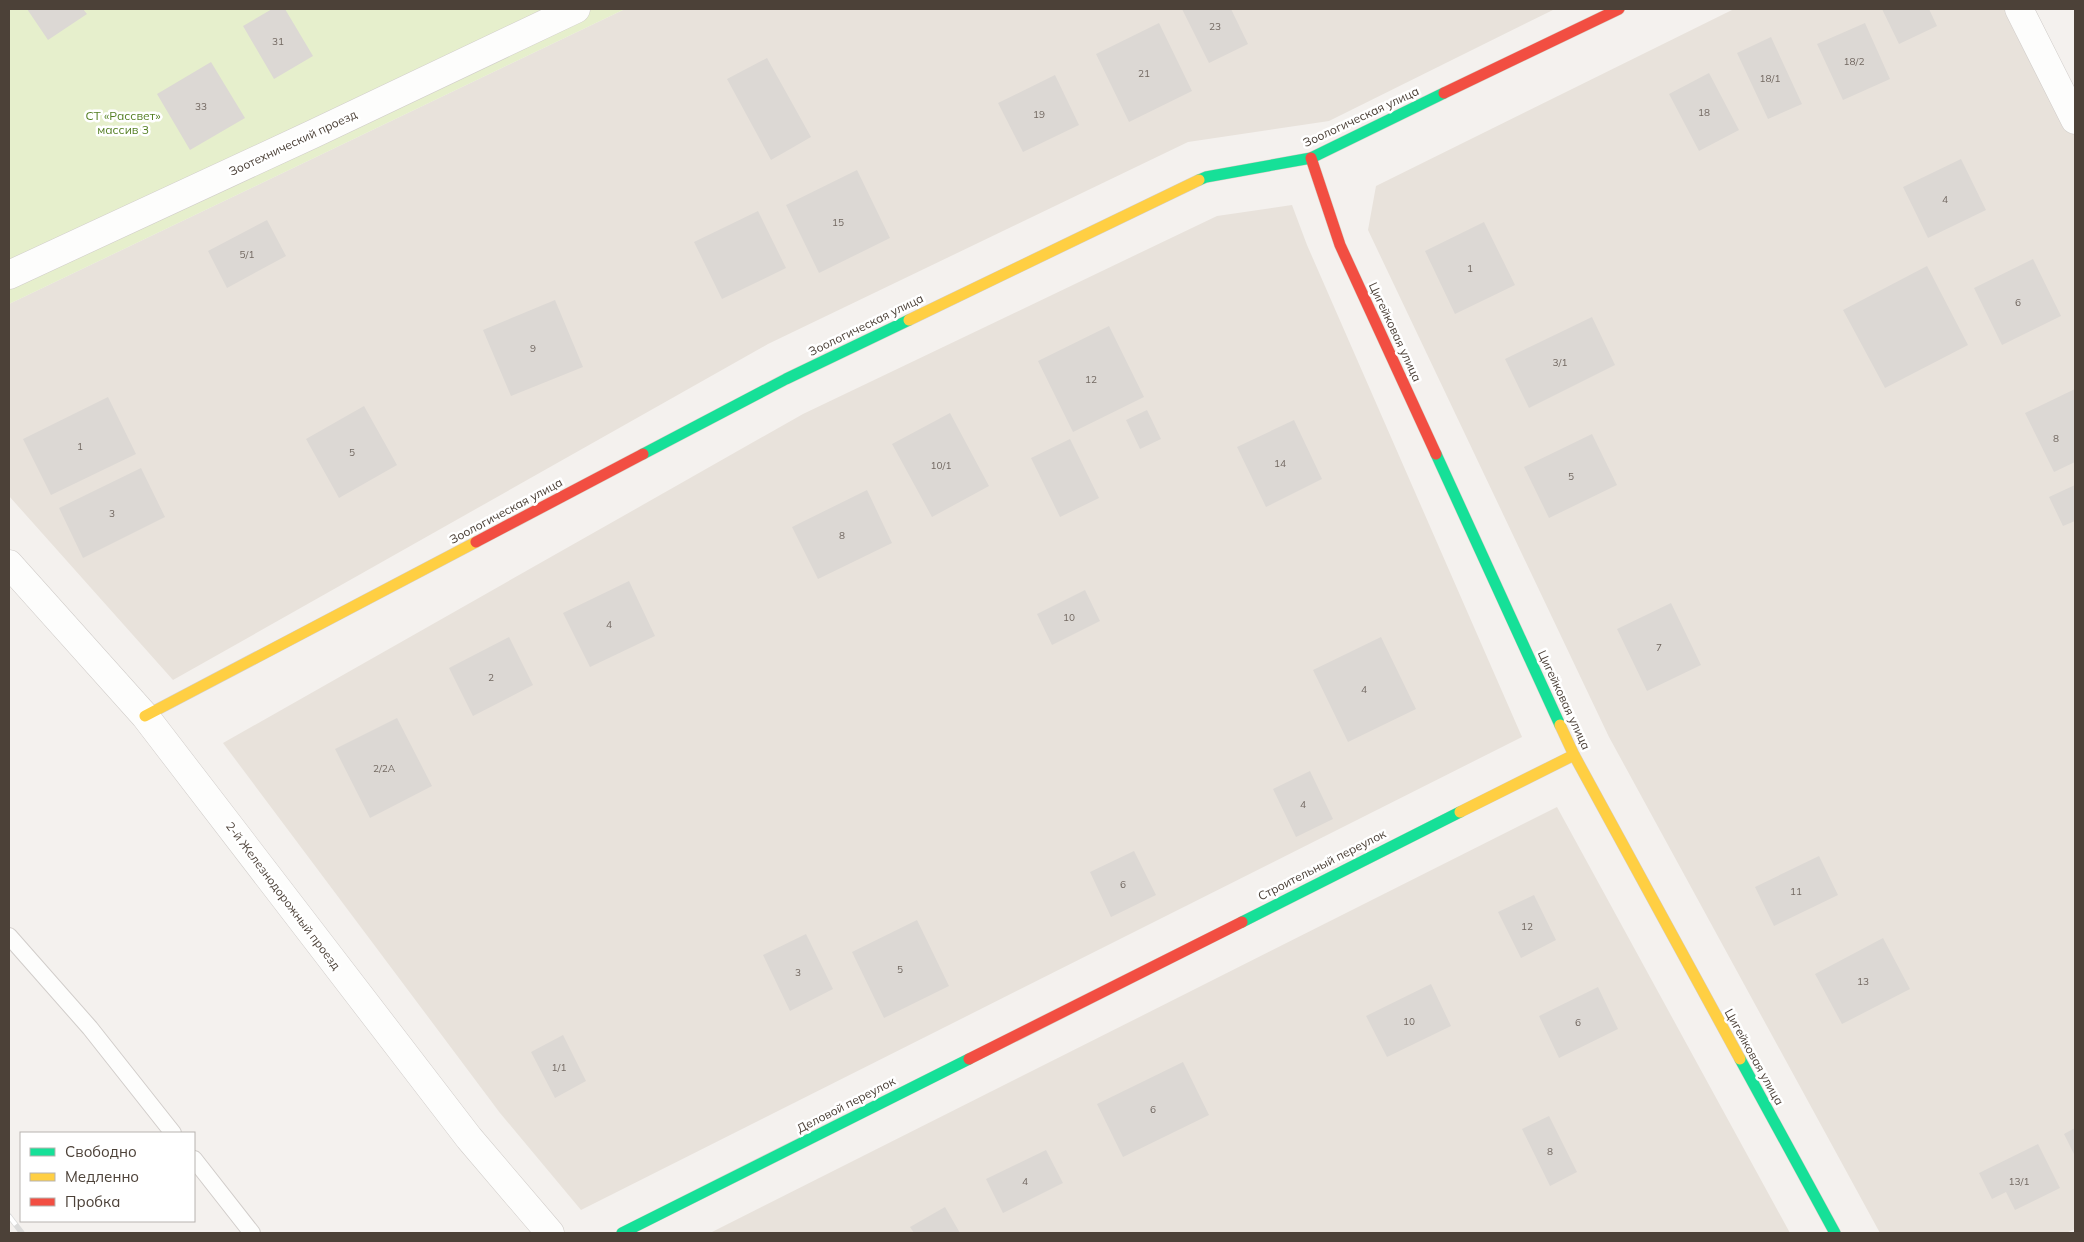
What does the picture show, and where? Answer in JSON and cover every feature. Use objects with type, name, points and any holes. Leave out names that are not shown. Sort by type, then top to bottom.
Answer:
[{"type":"street","name":"Зоотехнический проезд","points":[[9,274],[576,9]]},
{"type":"street","name":"Зоологическая улица","points":[[146,716],[786,379],[1188,186],[1206,178],[1311,158],[1619,9]]},
{"type":"street","points":[[2019,9],[2075,120]]},
{"type":"street","name":"Цигейковая улица","points":[[1311,158],[1340,245],[1574,755],[1835,1233]]},
{"type":"street","name":"2-й Железнодорожный проезд","points":[[9,564],[146,716],[469,1138],[550,1233]]},
{"type":"street","name":"Строительный переулок","points":[[1082,1001],[1574,755]]},
{"type":"street","name":"Деловой переулок","points":[[622,1233],[1082,1001]]},
{"type":"lane","points":[[9,936],[90,1028],[172,1132]]},
{"type":"lane","points":[[195,1160],[252,1233]]},
{"type":"shaded area","points":[[625,9],[1555,9],[1329,121],[1188,142],[768,344],[173,680],[9,496],[9,304]]},
{"type":"shaded area","points":[[1734,9],[2013,9],[2075,136],[2075,1229],[2066,1233],[1880,1233],[1609,737],[1368,230],[1376,186]]},
{"type":"shaded area","points":[[1292,205],[1307,245],[1522,737],[581,1210],[500,1113],[223,743],[803,414],[1217,216]]},
{"type":"shaded area","points":[[1557,807],[1790,1233],[710,1233]]},
{"type":"green space","name":"СТ «Рассвет» массив 3","points":[[9,9],[625,9],[9,304]]},
{"type":"building","points":[[27,9],[83,9],[87,14],[48,40]]},
{"type":"building","points":[[272,9],[285,9],[313,56],[274,79],[243,26]]},
{"type":"building","points":[[1182,9],[1231,9],[1248,44],[1209,63]]},
{"type":"building","points":[[1882,9],[1929,9],[1937,26],[1899,44]]},
{"type":"building","points":[[1159,23],[1192,91],[1129,122],[1096,54]]},
{"type":"building","points":[[1865,23],[1890,79],[1843,100],[1817,44]]},
{"type":"building","points":[[1771,37],[1802,104],[1768,119],[1737,53]]},
{"type":"building","points":[[767,58],[811,137],[771,160],[727,79]]},
{"type":"building","points":[[211,62],[245,118],[190,150],[157,94]]},
{"type":"building","points":[[1709,73],[1739,130],[1699,151],[1669,94]]},
{"type":"building","points":[[1055,75],[1079,125],[1023,152],[998,103]]},
{"type":"building","points":[[1961,159],[1986,210],[1928,238],[1903,187]]},
{"type":"building","points":[[857,170],[890,238],[819,273],[786,205]]},
{"type":"building","points":[[758,211],[786,268],[722,299],[694,242]]},
{"type":"building","points":[[267,220],[286,256],[227,288],[208,251]]},
{"type":"building","points":[[1484,222],[1515,285],[1455,314],[1425,251]]},
{"type":"building","points":[[2033,259],[2061,316],[2002,345],[1974,288]]},
{"type":"building","points":[[1927,266],[1968,345],[1885,388],[1843,310]]},
{"type":"building","points":[[555,300],[583,367],[511,396],[483,330]]},
{"type":"building","points":[[1592,317],[1615,365],[1529,408],[1505,359]]},
{"type":"building","points":[[1109,326],[1144,397],[1073,432],[1038,361]]},
{"type":"building","points":[[2075,389],[2075,462],[2054,472],[2025,413]]},
{"type":"building","points":[[108,397],[136,454],[51,495],[23,439]]},
{"type":"building","points":[[364,406],[397,465],[339,498],[306,439]]},
{"type":"building","points":[[1147,410],[1161,439],[1140,449],[1126,420]]},
{"type":"building","points":[[950,413],[989,486],[932,517],[892,444]]},
{"type":"building","points":[[1294,420],[1322,479],[1266,507],[1237,447]]},
{"type":"building","points":[[1592,434],[1617,485],[1549,518],[1524,467]]},
{"type":"building","points":[[1070,439],[1099,498],[1060,517],[1031,458]]},
{"type":"building","points":[[141,468],[165,517],[83,558],[59,508]]},
{"type":"building","points":[[2075,485],[2075,521],[2063,526],[2049,497]]},
{"type":"building","points":[[867,490],[892,543],[818,579],[792,527]]},
{"type":"building","points":[[629,581],[655,636],[590,667],[563,613]]},
{"type":"building","points":[[1085,590],[1100,621],[1052,645],[1037,614]]},
{"type":"building","points":[[1671,603],[1701,665],[1647,691],[1617,629]]},
{"type":"building","points":[[509,637],[533,685],[473,716],[449,668]]},
{"type":"building","points":[[1381,637],[1416,709],[1348,742],[1313,670]]},
{"type":"building","points":[[397,718],[432,786],[370,818],[335,749]]},
{"type":"building","points":[[1310,771],[1333,819],[1296,837],[1273,789]]},
{"type":"building","points":[[1134,851],[1156,895],[1111,917],[1090,872]]},
{"type":"building","points":[[1819,856],[1838,895],[1774,926],[1755,887]]},
{"type":"building","points":[[1534,895],[1556,940],[1521,958],[1498,912]]},
{"type":"building","points":[[917,920],[949,986],[884,1018],[852,952]]},
{"type":"building","points":[[806,934],[833,989],[790,1011],[763,955]]},
{"type":"building","points":[[1883,938],[1910,989],[1842,1024],[1815,974]]},
{"type":"building","points":[[1431,984],[1451,1026],[1387,1057],[1366,1016]]},
{"type":"building","points":[[1598,987],[1618,1029],[1559,1058],[1539,1016]]},
{"type":"building","points":[[563,1035],[586,1081],[555,1098],[531,1052]]},
{"type":"building","points":[[1183,1062],[1209,1115],[1123,1157],[1097,1104]]},
{"type":"building","points":[[1549,1116],[1577,1172],[1550,1186],[1522,1129]]},
{"type":"building","points":[[2075,1128],[2075,1156],[2064,1134]]},
{"type":"building","points":[[2038,1144],[2060,1188],[2015,1210],[2006,1192],[1992,1199],[1979,1173]]},
{"type":"building","points":[[1046,1150],[1063,1183],[1003,1213],[986,1179]]},
{"type":"building","points":[[945,1207],[960,1233],[914,1233],[910,1227]]},
{"type":"railway","points":[[9,1216],[22,1233]]},
{"type":"traffic: fast","points":[[1199,180],[1206,177],[1311,158],[1444,93]]},
{"type":"traffic: fast","points":[[643,454],[786,379],[909,320]]},
{"type":"traffic: fast","points":[[1436,454],[1560,725]]},
{"type":"traffic: fast","points":[[1242,922],[1460,812]]},
{"type":"traffic: fast","points":[[622,1233],[969,1059]]},
{"type":"traffic: fast","points":[[1740,1059],[1835,1233]]},
{"type":"traffic: slow","points":[[909,320],[1199,180]]},
{"type":"traffic: slow","points":[[145,716],[476,542]]},
{"type":"traffic: slow","points":[[1560,725],[1574,755],[1740,1059]]},
{"type":"traffic: slow","points":[[1460,812],[1574,755]]},
{"type":"traffic: jam","points":[[1444,93],[1619,9]]},
{"type":"traffic: jam","points":[[1311,158],[1340,245],[1436,454]]},
{"type":"traffic: jam","points":[[476,542],[643,454]]},
{"type":"traffic: jam","points":[[969,1059],[1242,922]]}]
